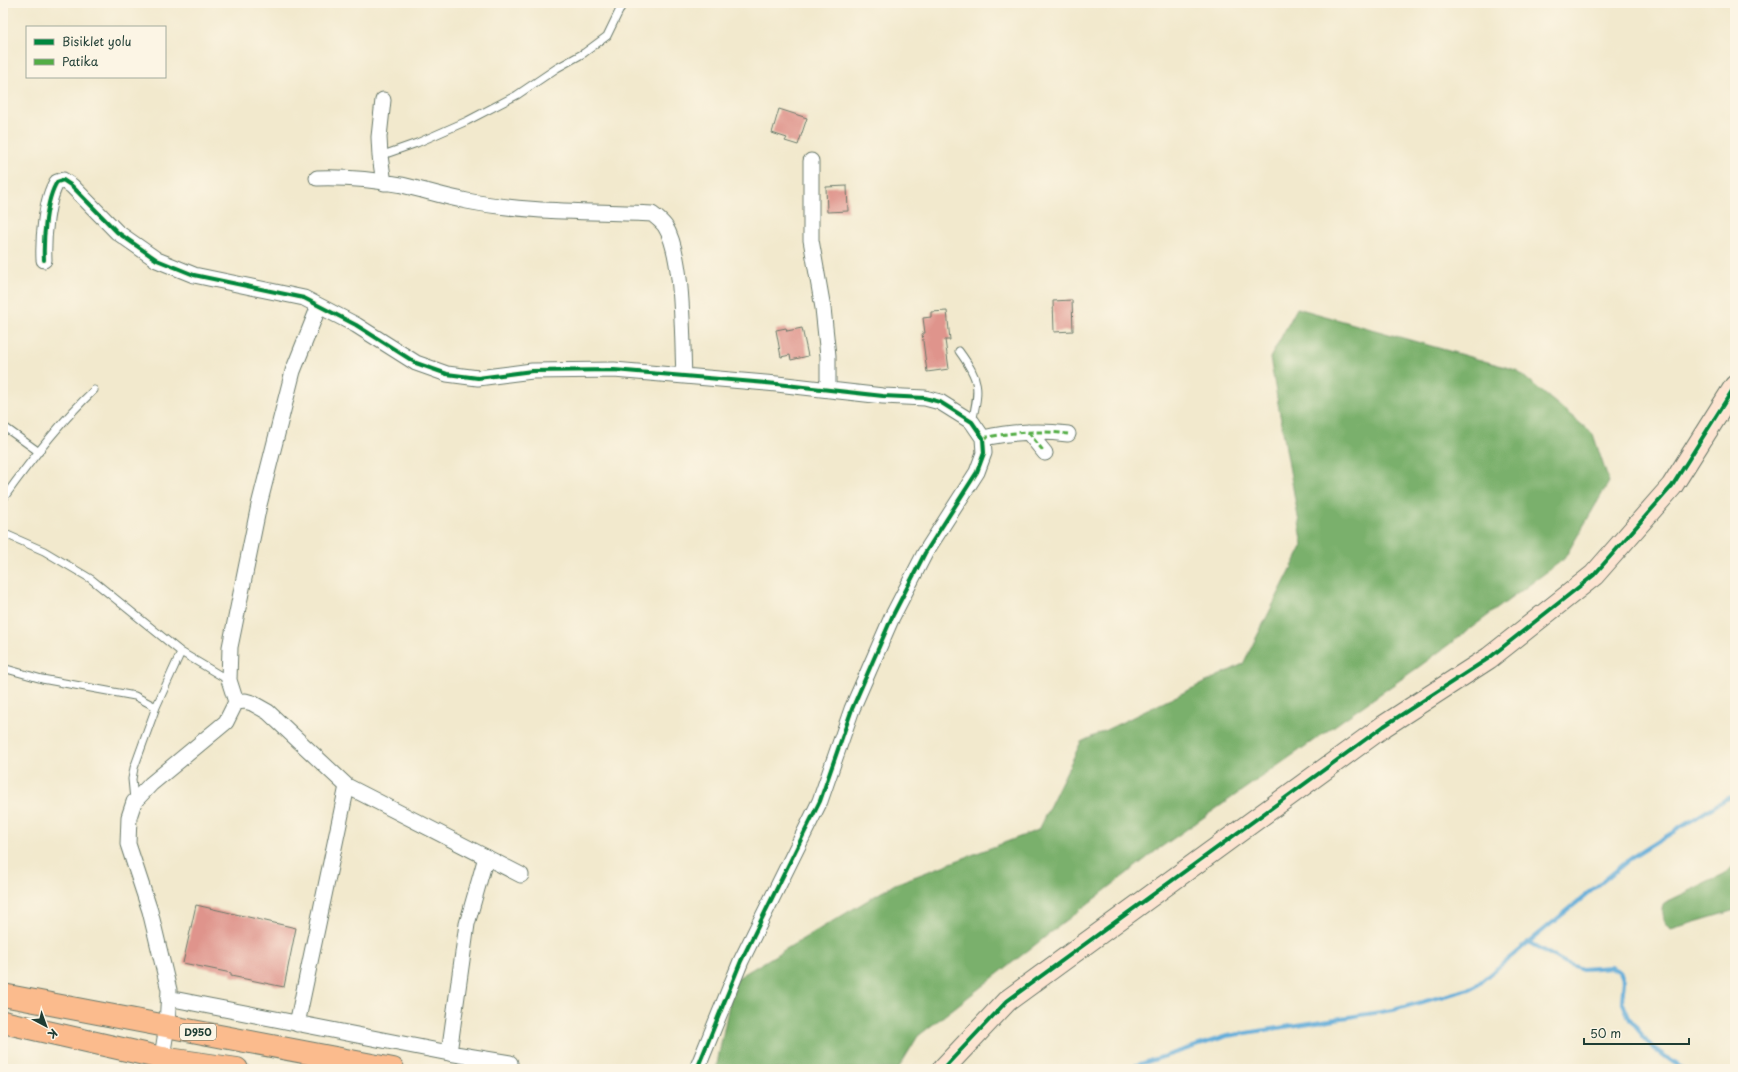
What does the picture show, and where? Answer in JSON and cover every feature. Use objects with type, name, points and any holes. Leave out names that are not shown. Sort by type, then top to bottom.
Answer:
[{"type":"highway","name":"D950","points":[[3,995],[393,1069]]},
{"type":"highway","points":[[3,1022],[161,1064],[237,1069]]},
{"type":"street","points":[[383,100],[379,137],[384,183]]},
{"type":"street","points":[[811,160],[812,240],[823,308],[828,356],[828,390]]},
{"type":"street","points":[[318,178],[337,178],[401,185],[467,201],[532,211],[652,214],[665,226],[674,248],[679,282],[684,376]]},
{"type":"street","points":[[44,260],[43,240],[52,190],[57,182],[63,180],[72,186],[117,232],[157,260],[194,275],[304,298],[356,325],[416,363],[447,374],[478,378],[532,371],[614,370],[925,398],[940,402],[972,422],[983,438],[984,453],[977,472],[925,553],[892,617],[852,709],[820,801],[740,961],[697,1069]]},
{"type":"street","points":[[161,1064],[167,1026],[169,990],[150,911],[128,844],[129,817],[134,802],[151,784],[226,722],[236,702],[229,680],[230,647],[259,505],[293,371],[319,306]]},
{"type":"street","points":[[943,1069],[1007,1001],[1384,726],[1488,658],[1594,575],[1672,486],[1735,386]]},
{"type":"street","points":[[1028,432],[1045,453]]},
{"type":"street","points":[[983,438],[1006,433],[1053,432],[1068,434]]},
{"type":"street","points":[[236,702],[245,701],[252,703],[268,712],[347,786],[521,875]]},
{"type":"street","points":[[297,1024],[347,786]]},
{"type":"street","points":[[449,1053],[467,924],[486,857]]},
{"type":"street","points":[[168,998],[449,1053],[510,1063]]},
{"type":"lane","points":[[380,156],[417,143],[467,121],[517,95],[557,68],[584,54],[607,36],[623,3]]},
{"type":"lane","points":[[959,350],[974,375],[978,395],[972,422]]},
{"type":"lane","points":[[3,500],[38,452],[72,411],[94,390]]},
{"type":"lane","points":[[3,426],[38,452]]},
{"type":"lane","points":[[3,533],[44,551],[91,579],[181,652],[229,680]]},
{"type":"lane","points":[[134,802],[132,779],[134,768],[156,707],[181,652]]},
{"type":"lane","points":[[3,668],[42,679],[135,696],[156,707]]},
{"type":"green space","points":[[1297,308],[1516,370],[1593,434],[1609,482],[1564,559],[1420,666],[1157,850],[918,1036],[898,1069],[716,1069],[734,980],[895,884],[1038,830],[1081,742],[1243,664],[1303,545],[1270,358]]},
{"type":"green space","points":[[1735,863],[1735,910],[1671,929],[1666,923],[1662,914],[1664,903],[1723,875]]},
{"type":"building","points":[[779,109],[807,118],[798,145],[785,141],[787,138],[772,133]]},
{"type":"building","points":[[847,186],[848,211],[827,212],[826,187]]},
{"type":"building","points":[[1072,300],[1073,331],[1054,332],[1053,301]]},
{"type":"building","points":[[947,311],[950,340],[945,340],[949,369],[927,372],[922,333],[925,333],[923,318],[931,317],[931,312]]},
{"type":"building","points":[[786,328],[787,331],[802,328],[808,356],[791,360],[790,355],[781,357],[776,330]]},
{"type":"building","points":[[196,905],[296,928],[284,987],[231,976],[231,973],[183,963]]},
{"type":"waterway","points":[[1125,1069],[1227,1036],[1393,1010],[1473,988],[1630,859],[1726,799],[1735,796]]},
{"type":"waterway","points":[[1528,942],[1566,963],[1582,969],[1611,967],[1620,972],[1624,980],[1622,1001],[1630,1020],[1652,1047],[1683,1069]]},
{"type":"marked path","points":[[983,438],[1026,432],[1068,434]]},
{"type":"marked path","points":[[1028,432],[1045,453]]},
{"type":"cycle path","points":[[44,260],[44,241],[50,198],[57,182],[63,180],[72,186],[117,232],[157,260],[194,275],[304,298],[356,325],[416,363],[447,374],[478,378],[532,371],[614,370],[777,384],[883,396],[925,398],[940,402],[972,422],[983,438],[984,453],[977,472],[925,553],[892,617],[852,709],[820,801],[741,961],[697,1069]]},
{"type":"cycle path","points":[[943,1069],[1007,1001],[1384,726],[1489,658],[1594,575],[1672,486],[1735,386]]}]
